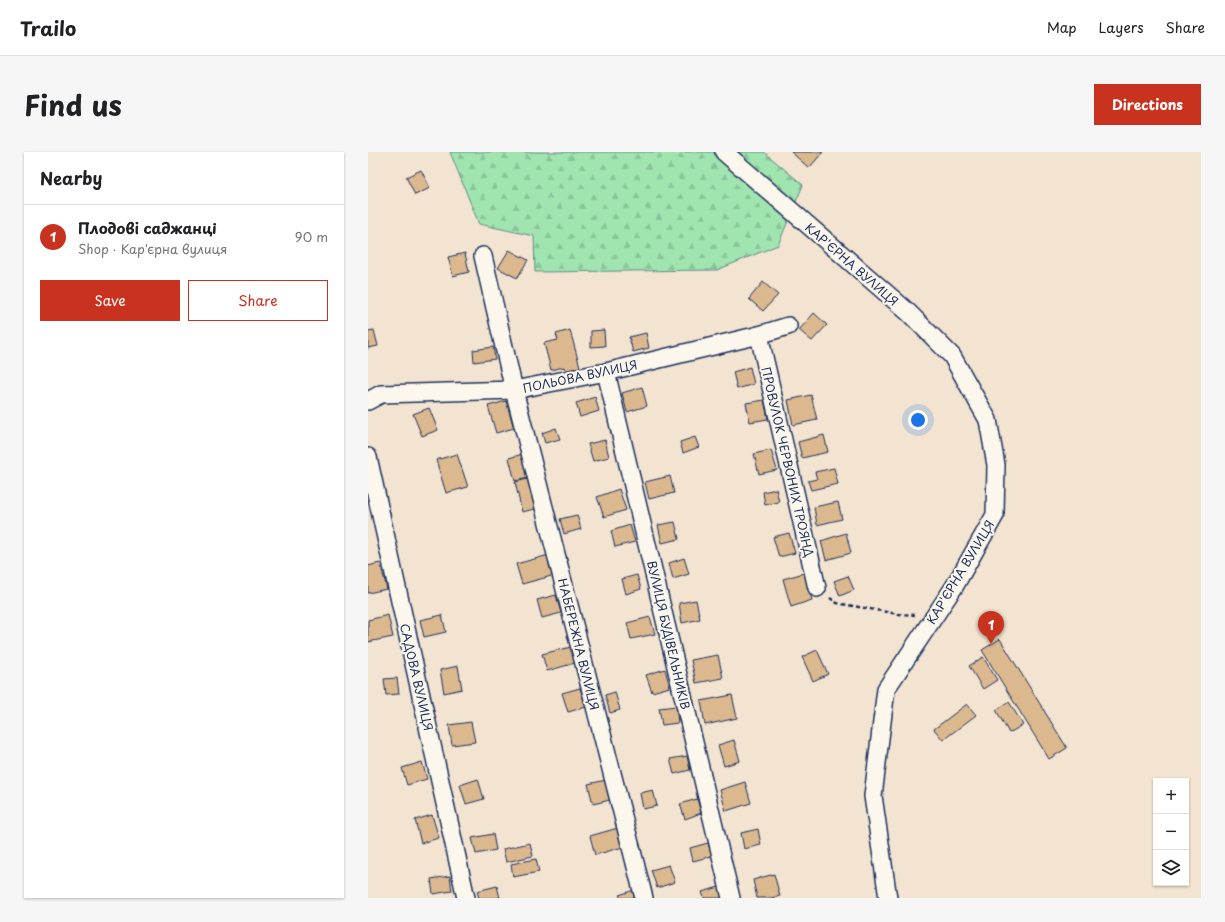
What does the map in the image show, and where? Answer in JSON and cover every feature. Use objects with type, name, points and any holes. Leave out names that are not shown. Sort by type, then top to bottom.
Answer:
[{"type":"street","name":"КАР'ЄРНА ВУЛИЦЯ","points":[[724,152],[908,312],[952,356],[988,420],[996,465],[994,515],[954,586],[886,689],[873,796],[888,898]]},
{"type":"street","name":"НАБЕРЕЖНА ВУЛИЦЯ","points":[[483,256],[514,390],[644,898]]},
{"type":"street","name":"ПОЛЬОВА ВУЛИЦЯ","points":[[368,400],[381,394],[514,390],[606,372],[759,335],[788,326]]},
{"type":"street","name":"ПРОВУЛОК ЧЕРВОНИХ ТРОЯНД","points":[[759,335],[817,588]]},
{"type":"street","name":"ВУЛИЦЯ БУДІВЕЛЬНИКІВ","points":[[606,372],[731,898]]},
{"type":"street","name":"САДОВА ВУЛИЦЯ","points":[[368,457],[466,898]]},
{"type":"path","points":[[817,588],[837,603],[898,614],[935,615]]},
{"type":"green space","points":[[450,152],[764,152],[803,185],[778,245],[717,270],[535,272],[534,236],[479,224]]},
{"type":"building","points":[[791,152],[823,152],[809,168]]},
{"type":"building","points":[[421,170],[430,188],[415,195],[406,177]]},
{"type":"building","points":[[509,250],[528,260],[517,278],[498,268]]},
{"type":"building","points":[[465,253],[469,272],[453,276],[448,257]]},
{"type":"building","points":[[763,282],[778,295],[763,311],[749,299]]},
{"type":"building","points":[[814,313],[827,325],[812,341],[799,330]]},
{"type":"building","points":[[374,330],[378,346],[368,348],[368,331]]},
{"type":"building","points":[[570,330],[580,367],[566,371],[564,367],[551,370],[544,343],[558,340],[556,334]]},
{"type":"building","points":[[604,330],[605,346],[591,347],[591,331]]},
{"type":"building","points":[[646,333],[649,348],[633,352],[629,337]]},
{"type":"building","points":[[493,347],[495,359],[474,362],[473,350]]},
{"type":"building","points":[[750,367],[754,384],[737,389],[733,372]]},
{"type":"building","points":[[642,387],[647,406],[627,412],[622,393]]},
{"type":"building","points":[[811,395],[817,420],[793,425],[788,400]]},
{"type":"building","points":[[595,397],[599,411],[580,417],[576,403]]},
{"type":"building","points":[[764,400],[768,419],[750,422],[746,403]]},
{"type":"building","points":[[506,401],[514,428],[496,433],[488,406]]},
{"type":"building","points":[[429,408],[438,430],[422,436],[413,414]]},
{"type":"building","points":[[556,428],[560,439],[545,443],[542,433]]},
{"type":"building","points":[[824,435],[828,452],[802,458],[798,442]]},
{"type":"building","points":[[695,437],[699,447],[683,453],[680,442]]},
{"type":"building","points":[[605,440],[609,457],[593,461],[588,444]]},
{"type":"building","points":[[771,450],[777,470],[759,474],[754,454]]},
{"type":"building","points":[[526,453],[532,477],[515,481],[509,458]]},
{"type":"building","points":[[457,454],[468,487],[446,493],[436,460]]},
{"type":"building","points":[[834,468],[838,484],[811,490],[808,481],[817,479],[815,472]]},
{"type":"building","points":[[670,476],[674,493],[649,499],[645,482]]},
{"type":"building","points":[[532,478],[539,508],[522,512],[515,482]]},
{"type":"building","points":[[619,489],[626,510],[604,517],[597,497]]},
{"type":"building","points":[[776,489],[779,502],[765,505],[763,492]]},
{"type":"building","points":[[838,502],[842,519],[817,525],[814,507]]},
{"type":"building","points":[[577,515],[581,529],[564,534],[560,519]]},
{"type":"building","points":[[675,522],[679,539],[662,543],[658,525]]},
{"type":"building","points":[[630,525],[635,542],[615,547],[611,531]]},
{"type":"building","points":[[789,533],[795,553],[779,557],[773,537]]},
{"type":"building","points":[[846,533],[851,553],[826,560],[821,541]]},
{"type":"building","points":[[549,555],[555,575],[522,584],[516,564]]},
{"type":"building","points":[[684,558],[689,574],[673,579],[669,563]]},
{"type":"building","points":[[380,563],[387,589],[368,593],[368,566]]},
{"type":"building","points":[[804,573],[812,600],[791,607],[783,579]]},
{"type":"building","points":[[637,575],[641,589],[626,594],[622,579]]},
{"type":"building","points":[[848,576],[854,590],[840,596],[834,581]]},
{"type":"building","points":[[556,595],[561,613],[542,618],[537,600]]},
{"type":"building","points":[[696,600],[700,619],[682,623],[679,603]]},
{"type":"building","points":[[388,615],[393,637],[368,642],[368,620]]},
{"type":"building","points":[[442,615],[446,632],[424,637],[420,620]]},
{"type":"building","points":[[650,617],[655,634],[631,639],[627,623]]},
{"type":"building","points":[[1000,639],[1067,748],[1049,759],[982,650]]},
{"type":"building","points":[[571,647],[575,663],[547,671],[542,654]]},
{"type":"building","points":[[817,650],[828,674],[813,681],[802,657]]},
{"type":"building","points":[[718,655],[723,678],[696,683],[691,660]]},
{"type":"building","points":[[983,657],[997,680],[983,689],[969,666]]},
{"type":"building","points":[[458,666],[462,689],[444,693],[440,670]]},
{"type":"building","points":[[665,669],[670,687],[652,692],[646,675]]},
{"type":"building","points":[[397,678],[399,694],[386,695],[384,679]]},
{"type":"building","points":[[580,688],[586,707],[568,712],[562,693]]},
{"type":"building","points":[[615,692],[620,710],[610,713],[605,695]]},
{"type":"building","points":[[732,695],[737,718],[705,725],[701,701]]},
{"type":"building","points":[[1009,702],[1023,725],[1009,733],[996,710]]},
{"type":"building","points":[[967,704],[976,715],[943,740],[934,729]]},
{"type":"building","points":[[676,706],[678,723],[662,725],[659,708]]},
{"type":"building","points":[[471,722],[475,742],[452,745],[449,725]]},
{"type":"building","points":[[734,740],[740,761],[724,766],[718,745]]},
{"type":"building","points":[[687,756],[690,770],[674,774],[670,759]]},
{"type":"building","points":[[422,762],[427,779],[407,785],[402,768]]},
{"type":"building","points":[[478,779],[484,799],[466,804],[460,785]]},
{"type":"building","points":[[606,780],[610,800],[593,804],[588,784]]},
{"type":"building","points":[[745,782],[751,803],[726,811],[720,790]]},
{"type":"building","points":[[653,790],[657,806],[643,809],[640,793]]},
{"type":"building","points":[[697,799],[701,813],[685,819],[680,804]]},
{"type":"building","points":[[432,815],[439,838],[421,843],[415,820]]},
{"type":"building","points":[[618,828],[623,847],[595,855],[590,836]]},
{"type":"building","points":[[758,829],[761,845],[744,849],[741,833]]},
{"type":"building","points":[[493,834],[496,850],[476,854],[472,838]]},
{"type":"building","points":[[530,843],[533,856],[506,862],[503,849]]},
{"type":"building","points":[[708,843],[712,856],[693,861],[690,848]]},
{"type":"building","points":[[536,859],[539,872],[513,877],[511,864]]},
{"type":"building","points":[[669,865],[675,882],[657,888],[651,870]]},
{"type":"building","points":[[774,874],[780,896],[771,898],[757,898],[753,880]]},
{"type":"building","points":[[450,876],[452,891],[433,894],[431,879]]},
{"type":"building","points":[[497,886],[500,898],[479,898],[477,891]]},
{"type":"building","points":[[719,887],[722,898],[704,898],[702,892]]},
{"type":"building","points":[[637,889],[639,898],[621,898],[619,895]]},
{"type":"place","name":"Плодові саджанці","points":[[991,644]]}]
